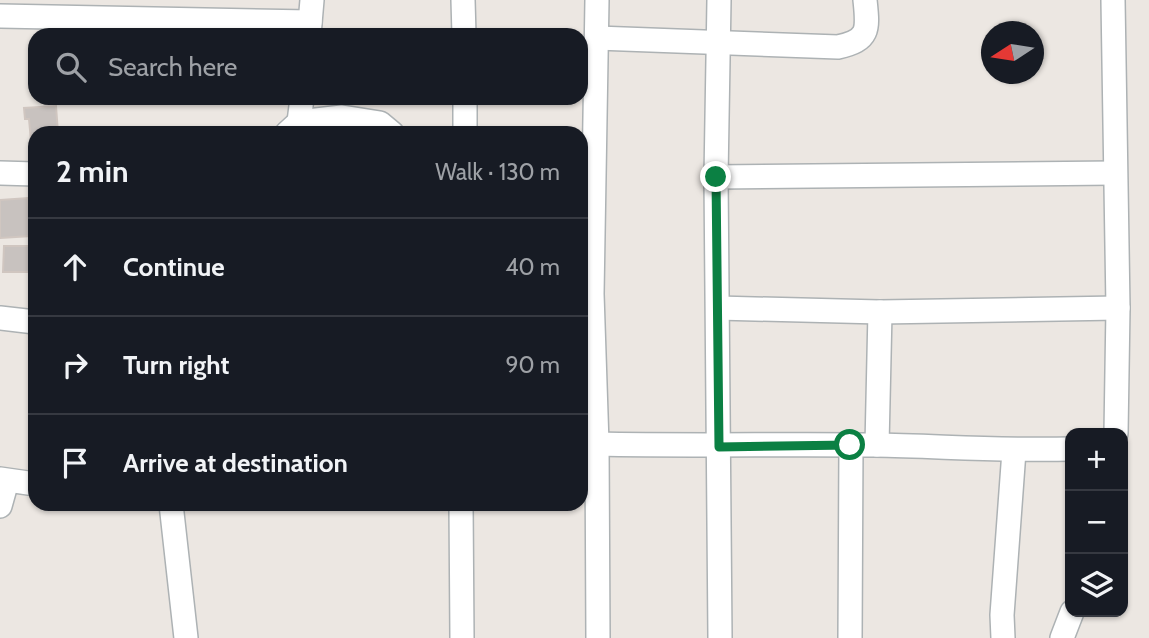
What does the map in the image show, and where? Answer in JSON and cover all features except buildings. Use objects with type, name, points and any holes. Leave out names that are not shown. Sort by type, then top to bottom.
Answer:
[{"type":"street","points":[[463,0],[464,28]]},
{"type":"street","points":[[588,247],[597,0]]},
{"type":"street","points":[[719,0],[716,177],[720,638]]},
{"type":"street","points":[[597,38],[838,47],[852,44],[866,32],[865,0]]},
{"type":"street","points":[[1113,0],[1118,308],[1116,428]]},
{"type":"street","points":[[0,16],[163,10],[310,19]]},
{"type":"street","points":[[294,126],[300,105]]},
{"type":"street","points":[[465,105],[465,126]]},
{"type":"street","points":[[302,126],[342,117],[380,123],[384,126]]},
{"type":"street","points":[[0,173],[28,174]]},
{"type":"street","points":[[716,177],[1115,173]]},
{"type":"street","points":[[718,309],[880,312],[1118,308]]},
{"type":"street","points":[[877,445],[880,312]]},
{"type":"street","points":[[0,318],[28,321]]},
{"type":"street","points":[[588,321],[597,444],[598,638]]},
{"type":"street","points":[[597,444],[719,447],[877,445],[1014,451],[1065,449]]},
{"type":"street","points":[[850,445],[850,638]]},
{"type":"street","points":[[1003,638],[1002,615],[1014,451]]},
{"type":"street","points":[[0,506],[4,480],[28,483]]},
{"type":"street","points":[[173,511],[186,638]]},
{"type":"street","points":[[457,511],[462,638]]},
{"type":"street","points":[[1062,638],[1070,617]]},
{"type":"route","points":[[716,177],[719,447],[850,445]]}]
